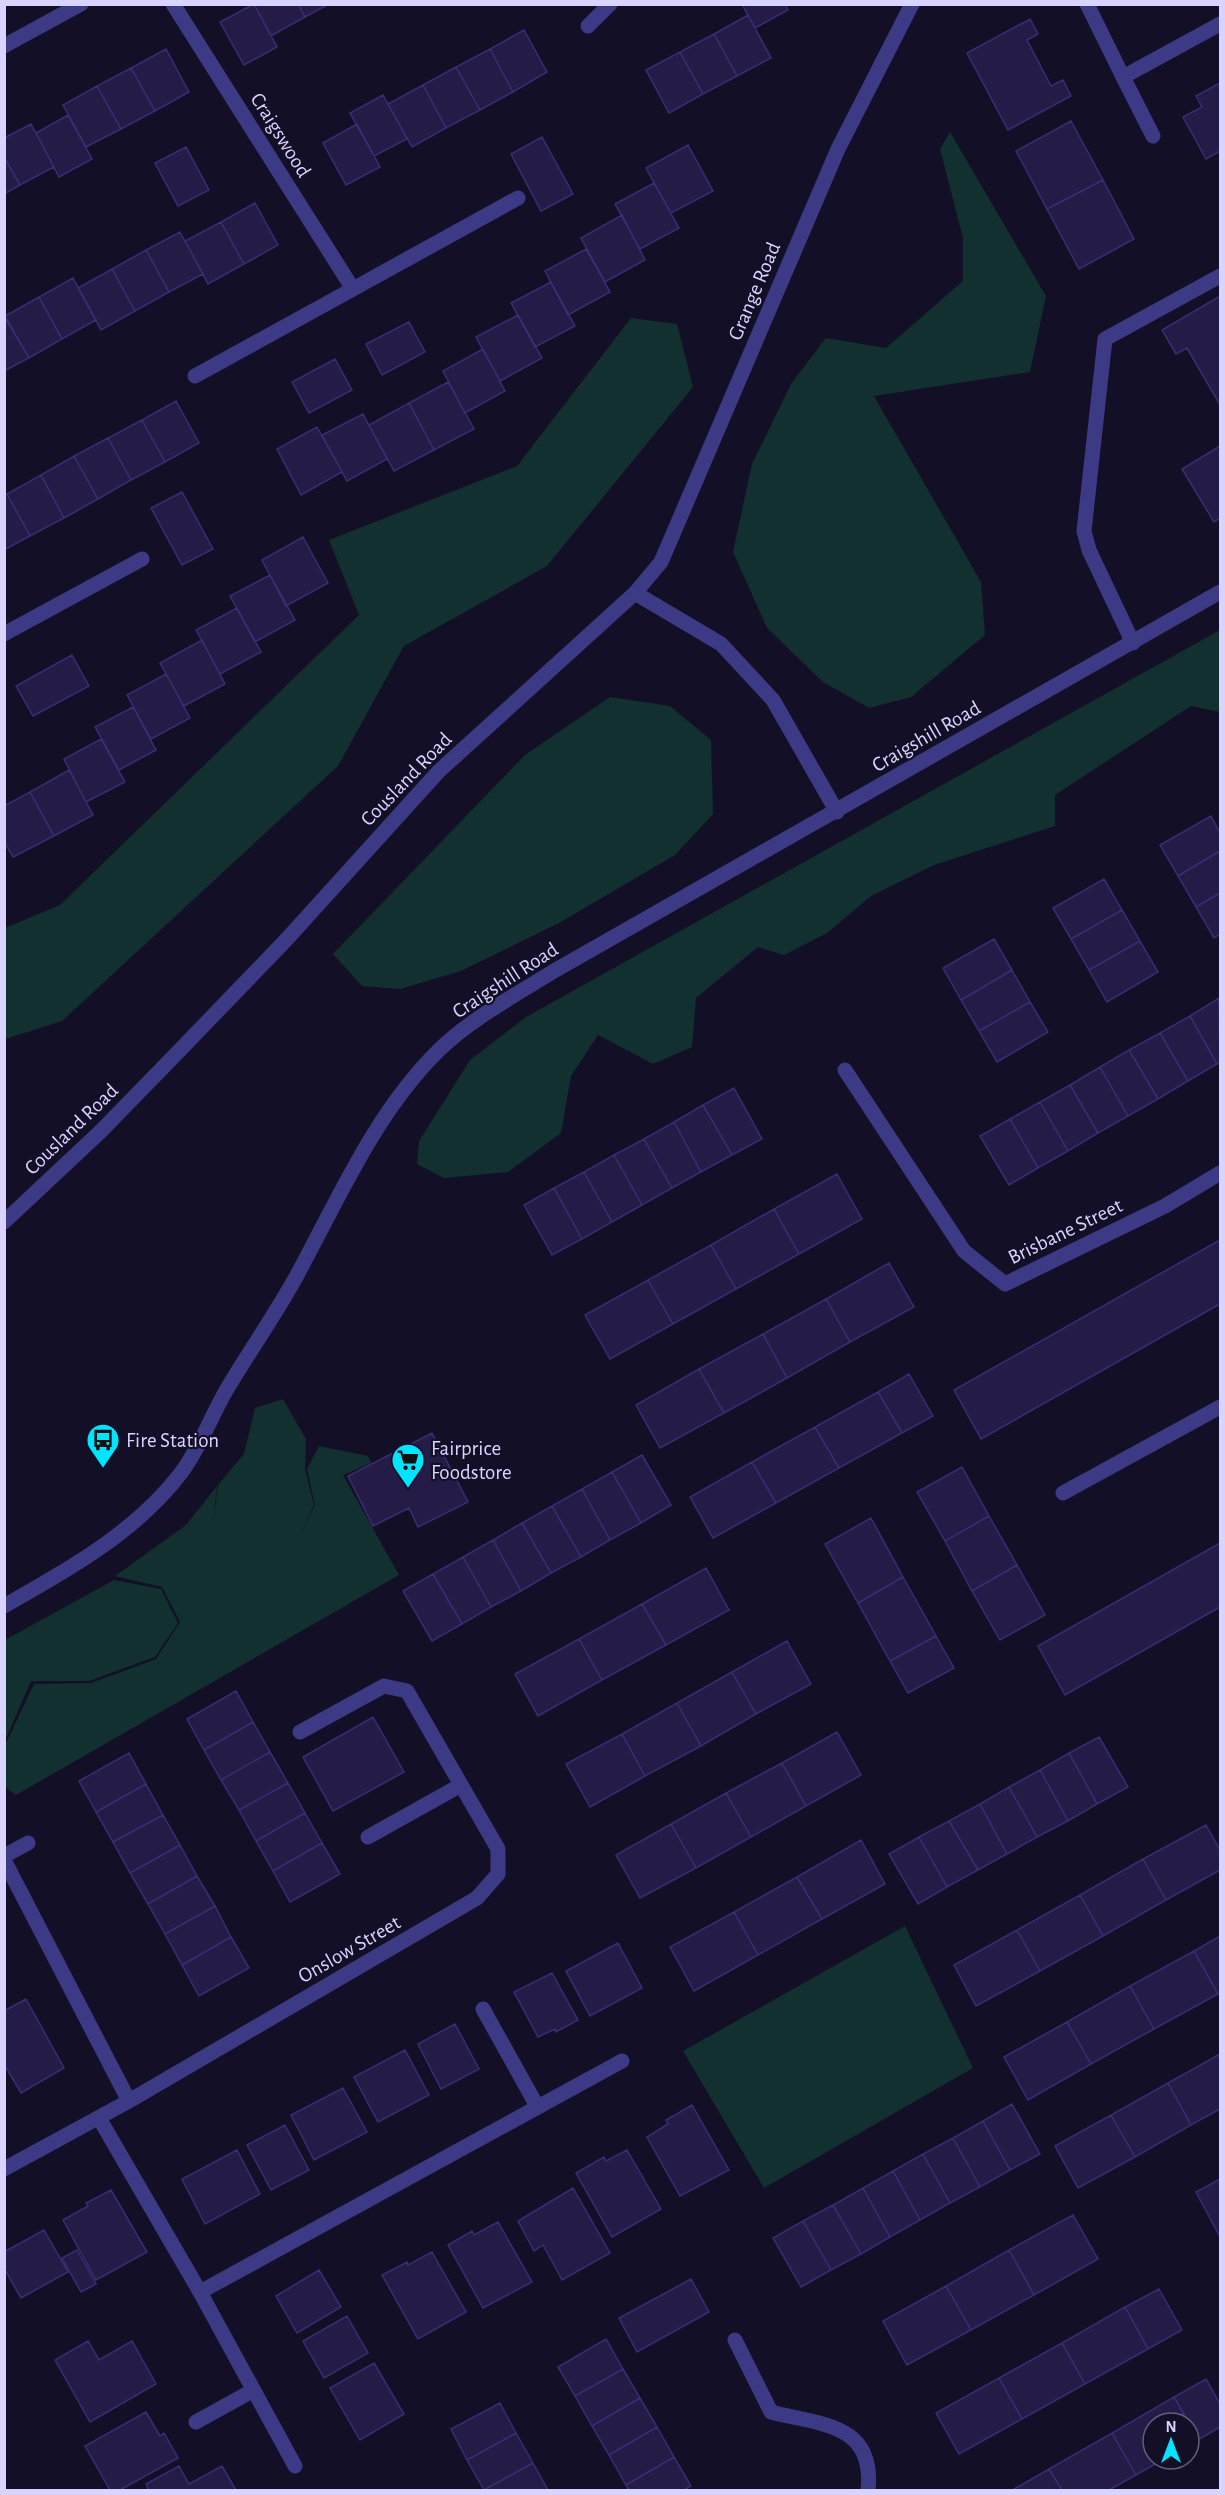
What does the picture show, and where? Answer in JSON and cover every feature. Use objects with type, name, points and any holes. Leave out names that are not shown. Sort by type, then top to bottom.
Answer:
[{"type":"street","points":[[4,46],[81,4]]},
{"type":"street","name":"Craigswood","points":[[173,4],[353,289]]},
{"type":"street","points":[[588,26],[610,4]]},
{"type":"street","name":"Grange Road","points":[[634,593],[661,562],[838,149],[912,4]]},
{"type":"street","points":[[1087,4],[1153,136]]},
{"type":"street","points":[[1123,76],[1221,24]]},
{"type":"street","points":[[195,376],[518,198]]},
{"type":"street","points":[[1133,643],[1089,550],[1084,531],[1105,339],[1221,276]]},
{"type":"street","points":[[4,634],[142,559]]},
{"type":"street","name":"Craigshill Road","points":[[4,1606],[92,1554],[141,1516],[181,1472],[225,1392],[283,1298],[358,1162],[395,1102],[438,1050],[496,1006],[554,971],[1221,592]]},
{"type":"street","points":[[634,593],[721,644],[729,652],[773,700],[837,812]]},
{"type":"street","name":"Cousland Road","points":[[4,1222],[100,1132],[286,940],[439,771],[634,593]]},
{"type":"street","name":"Brisbane Street","points":[[845,1071],[964,1251],[1005,1284],[1166,1206],[1221,1173]]},
{"type":"street","points":[[1063,1492],[1221,1407]]},
{"type":"street","name":"Onslow Street","points":[[4,2169],[129,2101],[477,1898],[498,1874],[498,1849],[407,1691],[384,1686],[300,1731]]},
{"type":"street","points":[[368,1837],[461,1785]]},
{"type":"street","points":[[28,1843],[4,1858],[129,2101]]},
{"type":"street","points":[[483,2009],[537,2106]]},
{"type":"street","points":[[200,2292],[622,2061]]},
{"type":"street","points":[[99,2118],[200,2292],[252,2391],[295,2466]]},
{"type":"street","points":[[735,2340],[771,2412],[845,2431],[865,2451],[868,2490]]},
{"type":"street","points":[[196,2422],[252,2391]]},
{"type":"green space","points":[[950,132],[1046,296],[1030,372],[874,396],[981,582],[985,635],[911,697],[869,708],[823,682],[767,628],[733,552],[752,464],[791,384],[826,338],[886,348],[963,281],[963,238],[940,149]]},
{"type":"green space","points":[[631,318],[677,324],[693,387],[547,566],[404,646],[338,766],[62,1021],[5,1039],[5,928],[60,905],[359,615],[329,540],[517,466]]},
{"type":"green space","points":[[1220,630],[1220,712],[1191,706],[1055,795],[1055,826],[934,865],[871,896],[827,933],[784,955],[758,947],[696,998],[692,1047],[653,1064],[598,1035],[571,1076],[561,1133],[508,1172],[444,1178],[417,1164],[419,1141],[470,1060],[526,1017]]},
{"type":"green space","points":[[610,697],[670,706],[711,740],[713,814],[675,855],[559,923],[461,971],[400,989],[362,986],[333,954],[525,755]]},
{"type":"green space","points":[[283,1399],[306,1439],[305,1469],[314,1505],[299,1538],[315,1505],[307,1469],[319,1446],[368,1456],[371,1463],[343,1475],[399,1575],[16,1795],[5,1787],[5,1745],[34,1684],[91,1683],[156,1659],[180,1622],[162,1587],[115,1576],[186,1525],[217,1486],[213,1524],[218,1485],[244,1454],[255,1408]]},
{"type":"green space","points":[[114,1580],[161,1589],[178,1623],[155,1657],[89,1681],[31,1681],[5,1741],[5,1640]]},
{"type":"green space","points":[[905,1926],[973,2068],[764,2188],[683,2051]]},
{"type":"building","points":[[254,4],[298,4],[305,17],[271,36]]},
{"type":"building","points":[[254,4],[277,47],[244,65],[220,22]]},
{"type":"building","points":[[298,4],[329,4],[305,17]]},
{"type":"building","points":[[742,4],[785,4],[788,10],[755,28]]},
{"type":"building","points":[[748,15],[771,58],[737,76],[714,34]]},
{"type":"building","points":[[1030,19],[1038,34],[1027,40],[1051,86],[1063,80],[1071,96],[1008,130],[967,53]]},
{"type":"building","points":[[524,30],[547,72],[513,92],[490,49]]},
{"type":"building","points":[[714,34],[737,76],[703,94],[680,52]]},
{"type":"building","points":[[166,49],[189,92],[155,111],[131,68]]},
{"type":"building","points":[[490,49],[513,92],[480,110],[456,67]]},
{"type":"building","points":[[680,52],[703,94],[669,113],[646,70]]},
{"type":"building","points":[[456,67],[480,110],[446,128],[423,85]]},
{"type":"building","points":[[131,68],[155,111],[121,129],[97,86]]},
{"type":"building","points":[[1220,83],[1220,151],[1206,159],[1183,117],[1202,107],[1196,96]]},
{"type":"building","points":[[423,85],[446,128],[412,147],[388,104]]},
{"type":"building","points":[[97,86],[121,129],[86,147],[63,105]]},
{"type":"building","points":[[383,95],[407,139],[374,156],[350,113]]},
{"type":"building","points":[[68,115],[92,159],[59,177],[36,133]]},
{"type":"building","points":[[1071,121],[1103,180],[1047,209],[1016,151]]},
{"type":"building","points":[[31,124],[54,167],[20,185],[4,157],[4,138]]},
{"type":"building","points":[[357,124],[380,167],[346,185],[323,143]]},
{"type":"building","points":[[542,137],[573,194],[541,211],[511,154]]},
{"type":"building","points":[[688,145],[713,191],[671,213],[646,168]]},
{"type":"building","points":[[186,147],[209,190],[178,206],[155,163]]},
{"type":"building","points":[[4,157],[20,185],[4,194]]},
{"type":"building","points":[[1103,180],[1134,239],[1079,269],[1047,209]]},
{"type":"building","points":[[654,183],[679,228],[640,249],[615,204]]},
{"type":"building","points":[[255,203],[278,245],[244,264],[221,222]]},
{"type":"building","points":[[622,215],[645,260],[605,282],[581,238]]},
{"type":"building","points":[[221,222],[244,264],[208,284],[185,241]]},
{"type":"building","points":[[180,232],[203,274],[169,292],[146,250]]},
{"type":"building","points":[[586,249],[610,292],[568,315],[545,271]]},
{"type":"building","points":[[146,250],[169,292],[135,311],[112,269]]},
{"type":"building","points":[[112,269],[135,311],[101,330],[78,288]]},
{"type":"building","points":[[73,278],[96,320],[62,339],[39,297]]},
{"type":"building","points":[[551,282],[575,326],[535,347],[511,303]]},
{"type":"building","points":[[1220,296],[1220,405],[1187,348],[1176,354],[1162,330]]},
{"type":"building","points":[[39,297],[62,339],[29,358],[5,316]]},
{"type":"building","points":[[518,315],[542,358],[500,381],[476,337]]},
{"type":"building","points":[[4,316],[29,358],[4,371]]},
{"type":"building","points":[[409,322],[425,352],[382,375],[366,344]]},
{"type":"building","points":[[483,349],[505,391],[465,413],[443,371]]},
{"type":"building","points":[[335,359],[352,390],[309,413],[292,382]]},
{"type":"building","points":[[448,382],[474,429],[434,450],[409,403]]},
{"type":"building","points":[[176,401],[199,443],[165,462],[142,420]]},
{"type":"building","points":[[409,403],[434,450],[394,471],[369,425]]},
{"type":"building","points":[[363,414],[387,459],[347,481],[322,435]]},
{"type":"building","points":[[142,420],[165,462],[131,480],[108,438]]},
{"type":"building","points":[[317,427],[342,472],[301,495],[277,449]]},
{"type":"building","points":[[108,438],[131,480],[98,499],[74,456]]},
{"type":"building","points":[[1220,446],[1220,518],[1214,522],[1182,469]]},
{"type":"building","points":[[74,456],[98,499],[64,518],[41,475]]},
{"type":"building","points":[[41,475],[64,518],[30,536],[7,494]]},
{"type":"building","points":[[182,492],[213,549],[182,565],[151,508]]},
{"type":"building","points":[[7,494],[30,536],[4,550],[4,495]]},
{"type":"building","points":[[303,537],[328,583],[286,606],[262,560]]},
{"type":"building","points":[[270,575],[295,620],[255,642],[230,596]]},
{"type":"building","points":[[237,608],[261,652],[220,674],[196,630]]},
{"type":"building","points":[[202,640],[225,684],[184,706],[160,663]]},
{"type":"building","points":[[72,655],[89,686],[33,716],[16,686]]},
{"type":"building","points":[[166,674],[190,718],[151,739],[127,695]]},
{"type":"building","points":[[133,707],[156,750],[119,770],[95,727]]},
{"type":"building","points":[[101,739],[125,782],[86,802],[64,759]]},
{"type":"building","points":[[69,770],[93,815],[54,836],[30,792]]},
{"type":"building","points":[[30,792],[54,836],[13,857],[4,841],[4,806]]},
{"type":"building","points":[[1211,816],[1220,833],[1220,851],[1178,876],[1160,845]]},
{"type":"building","points":[[1220,851],[1220,893],[1196,907],[1178,876]]},
{"type":"building","points":[[1104,879],[1122,910],[1071,939],[1053,908]]},
{"type":"building","points":[[1220,893],[1220,934],[1214,938],[1196,907]]},
{"type":"building","points":[[1122,910],[1140,941],[1089,970],[1071,939]]},
{"type":"building","points":[[994,939],[1012,970],[961,1000],[943,968]]},
{"type":"building","points":[[1140,941],[1158,972],[1107,1002],[1089,970]]},
{"type":"building","points":[[1012,970],[1030,1002],[979,1031],[961,1000]]},
{"type":"building","points":[[1219,998],[1220,1063],[1217,1064],[1190,1016]]},
{"type":"building","points":[[1030,1002],[1048,1032],[997,1062],[979,1031]]},
{"type":"building","points":[[1190,1016],[1217,1064],[1188,1081],[1160,1033]]},
{"type":"building","points":[[1160,1033],[1188,1081],[1158,1099],[1129,1050]]},
{"type":"building","points":[[1129,1050],[1158,1099],[1128,1116],[1100,1067]]},
{"type":"building","points":[[1100,1067],[1128,1116],[1098,1133],[1070,1085]]},
{"type":"building","points":[[1070,1085],[1098,1133],[1068,1151],[1040,1102]]},
{"type":"building","points":[[734,1088],[762,1139],[732,1155],[703,1105]]},
{"type":"building","points":[[1040,1102],[1068,1151],[1038,1168],[1010,1119]]},
{"type":"building","points":[[703,1105],[732,1155],[701,1172],[674,1122]]},
{"type":"building","points":[[1010,1119],[1038,1168],[1009,1185],[980,1136]]},
{"type":"building","points":[[674,1122],[701,1172],[672,1188],[644,1139]]},
{"type":"building","points":[[644,1139],[672,1188],[642,1205],[614,1155]]},
{"type":"building","points":[[614,1155],[642,1205],[612,1222],[584,1172]]},
{"type":"building","points":[[584,1172],[612,1222],[582,1239],[554,1188]]},
{"type":"building","points":[[837,1174],[862,1219],[799,1254],[774,1209]]},
{"type":"building","points":[[554,1188],[582,1239],[552,1255],[524,1205]]},
{"type":"building","points":[[774,1209],[799,1254],[736,1289],[711,1245]]},
{"type":"building","points":[[1220,1240],[1220,1304],[981,1439],[954,1390]]},
{"type":"building","points":[[711,1245],[736,1289],[673,1324],[648,1280]]},
{"type":"building","points":[[889,1263],[914,1307],[850,1342],[826,1299]]},
{"type":"building","points":[[648,1280],[673,1324],[610,1359],[585,1315]]},
{"type":"building","points":[[826,1299],[850,1342],[787,1378],[763,1334]]},
{"type":"building","points":[[763,1334],[787,1378],[724,1413],[699,1369]]},
{"type":"building","points":[[699,1369],[724,1413],[660,1448],[636,1405]]},
{"type":"building","points":[[909,1374],[933,1416],[902,1433],[878,1392]]},
{"type":"building","points":[[878,1392],[902,1433],[839,1468],[815,1427]]},
{"type":"building","points":[[815,1427],[839,1468],[776,1503],[752,1462]]},
{"type":"building","name":"Fairprice Foodstore","points":[[432,1433],[468,1502],[418,1527],[409,1508],[373,1526],[348,1476]]},
{"type":"building","points":[[642,1455],[671,1505],[641,1523],[612,1472]]},
{"type":"building","points":[[752,1462],[776,1503],[713,1538],[690,1497]]},
{"type":"building","points":[[962,1467],[989,1516],[945,1541],[917,1492]]},
{"type":"building","points":[[612,1472],[641,1523],[610,1540],[582,1489]]},
{"type":"building","points":[[582,1489],[610,1540],[581,1557],[552,1506]]},
{"type":"building","points":[[552,1506],[581,1557],[551,1573],[522,1523]]},
{"type":"building","points":[[989,1516],[1017,1565],[972,1591],[945,1541]]},
{"type":"building","points":[[871,1518],[903,1577],[858,1603],[825,1544]]},
{"type":"building","points":[[522,1523],[551,1573],[521,1591],[493,1540]]},
{"type":"building","points":[[493,1540],[521,1591],[491,1607],[463,1557]]},
{"type":"building","points":[[1220,1543],[1220,1607],[1065,1695],[1038,1646]]},
{"type":"building","points":[[463,1557],[491,1607],[462,1624],[433,1574]]},
{"type":"building","points":[[1017,1565],[1045,1615],[1000,1640],[972,1591]]},
{"type":"building","points":[[706,1568],[729,1610],[666,1645],[642,1604]]},
{"type":"building","points":[[433,1574],[462,1624],[432,1641],[403,1591]]},
{"type":"building","points":[[903,1577],[936,1636],[890,1661],[858,1603]]},
{"type":"building","points":[[642,1604],[666,1645],[602,1680],[579,1639]]},
{"type":"building","points":[[936,1636],[954,1668],[908,1693],[890,1661]]},
{"type":"building","points":[[579,1639],[602,1680],[538,1716],[515,1674]]},
{"type":"building","points":[[787,1641],[811,1684],[756,1714],[732,1672]]},
{"type":"building","points":[[732,1672],[756,1714],[701,1746],[677,1703]]},
{"type":"building","points":[[236,1691],[253,1722],[204,1750],[187,1719]]},
{"type":"building","points":[[677,1703],[701,1746],[645,1776],[622,1734]]},
{"type":"building","points":[[373,1717],[404,1772],[333,1811],[303,1757]]},
{"type":"building","points":[[253,1722],[270,1752],[221,1780],[204,1750]]},
{"type":"building","points":[[837,1732],[861,1775],[806,1806],[782,1763]]},
{"type":"building","points":[[622,1734],[645,1776],[590,1807],[566,1764]]},
{"type":"building","points":[[1099,1737],[1128,1787],[1097,1804],[1069,1753]]},
{"type":"building","points":[[270,1752],[288,1783],[239,1810],[221,1780]]},
{"type":"building","points":[[129,1753],[146,1784],[96,1812],[79,1781]]},
{"type":"building","points":[[1069,1753],[1097,1804],[1068,1821],[1040,1770]]},
{"type":"building","points":[[782,1763],[806,1806],[751,1837],[726,1793]]},
{"type":"building","points":[[1040,1770],[1068,1821],[1037,1837],[1009,1787]]},
{"type":"building","points":[[288,1783],[305,1813],[256,1841],[239,1810]]},
{"type":"building","points":[[146,1784],[163,1815],[113,1842],[96,1812]]},
{"type":"building","points":[[1009,1787],[1037,1837],[1007,1854],[980,1804]]},
{"type":"building","points":[[726,1793],[751,1837],[696,1868],[671,1824]]},
{"type":"building","points":[[980,1804],[1007,1854],[978,1870],[949,1821]]},
{"type":"building","points":[[305,1813],[322,1843],[273,1871],[256,1841]]},
{"type":"building","points":[[163,1815],[180,1845],[130,1873],[113,1842]]},
{"type":"building","points":[[949,1821],[978,1870],[947,1887],[919,1837]]},
{"type":"building","points":[[671,1824],[696,1868],[640,1898],[616,1855]]},
{"type":"building","points":[[1206,1825],[1220,1850],[1220,1870],[1166,1900],[1143,1859]]},
{"type":"building","points":[[919,1837],[947,1887],[918,1904],[889,1854]]},
{"type":"building","points":[[861,1840],[885,1884],[822,1919],[797,1877]]},
{"type":"building","points":[[322,1843],[340,1874],[290,1902],[273,1871]]},
{"type":"building","points":[[180,1845],[197,1876],[148,1904],[130,1873]]},
{"type":"building","points":[[1143,1859],[1166,1900],[1103,1936],[1080,1895]]},
{"type":"building","points":[[197,1876],[215,1906],[165,1934],[148,1904]]},
{"type":"building","points":[[797,1877],[822,1919],[758,1955],[734,1912]]},
{"type":"building","points":[[1080,1895],[1103,1936],[1040,1971],[1017,1930]]},
{"type":"building","points":[[215,1906],[231,1937],[182,1965],[165,1934]]},
{"type":"building","points":[[734,1912],[758,1955],[694,1991],[670,1947]]},
{"type":"building","points":[[1017,1930],[1040,1971],[976,2006],[954,1965]]},
{"type":"building","points":[[1220,1936],[1220,1992],[1218,1994],[1194,1951]]},
{"type":"building","points":[[231,1937],[249,1968],[199,1996],[182,1965]]},
{"type":"building","points":[[618,1943],[642,1988],[590,2016],[566,1971]]},
{"type":"building","points":[[1194,1951],[1218,1994],[1154,2029],[1130,1986]]},
{"type":"building","points":[[552,1973],[578,2020],[556,2032],[555,2029],[538,2037],[514,1992]]},
{"type":"building","points":[[1130,1986],[1154,2029],[1091,2064],[1067,2022]]},
{"type":"building","points":[[26,1999],[64,2068],[21,2093],[4,2064],[4,2011]]},
{"type":"building","points":[[1067,2022],[1091,2064],[1028,2100],[1004,2057]]},
{"type":"building","points":[[455,2024],[479,2069],[441,2089],[418,2044]]},
{"type":"building","points":[[405,2050],[429,2095],[378,2122],[354,2077]]},
{"type":"building","points":[[1220,2054],[1220,2109],[1191,2125],[1168,2083]]},
{"type":"building","points":[[1168,2083],[1191,2125],[1135,2157],[1111,2115]]},
{"type":"building","points":[[343,2088],[367,2132],[314,2160],[291,2115]]},
{"type":"building","points":[[1012,2104],[1040,2154],[1010,2170],[983,2121]]},
{"type":"building","points":[[692,2105],[729,2170],[680,2196],[647,2137],[668,2124],[666,2120]]},
{"type":"building","points":[[1111,2115],[1135,2157],[1078,2188],[1055,2146]]},
{"type":"building","points":[[983,2121],[1010,2170],[980,2187],[953,2138]]},
{"type":"building","points":[[285,2125],[309,2170],[271,2190],[247,2145]]},
{"type":"building","points":[[953,2138],[980,2187],[950,2203],[923,2154]]},
{"type":"building","points":[[237,2150],[260,2194],[205,2224],[182,2179]]},
{"type":"building","points":[[627,2150],[661,2209],[612,2237],[576,2173],[604,2157],[606,2161]]},
{"type":"building","points":[[923,2154],[950,2203],[920,2220],[893,2171]]},
{"type":"building","points":[[893,2171],[920,2220],[890,2237],[863,2188]]},
{"type":"building","points":[[1220,2179],[1220,2237],[1196,2192]]},
{"type":"building","points":[[573,2188],[610,2253],[562,2280],[543,2245],[534,2251],[518,2221]]},
{"type":"building","points":[[863,2188],[890,2237],[861,2254],[833,2205]]},
{"type":"building","points":[[111,2190],[147,2252],[96,2280],[63,2220],[88,2206],[86,2203]]},
{"type":"building","points":[[833,2205],[861,2254],[831,2270],[803,2221]]},
{"type":"building","points":[[1073,2215],[1098,2259],[1034,2295],[1009,2250]]},
{"type":"building","points":[[803,2221],[831,2270],[801,2287],[773,2238]]},
{"type":"building","points":[[498,2222],[532,2282],[483,2308],[448,2245],[472,2231],[474,2235]]},
{"type":"building","points":[[44,2230],[68,2272],[21,2298],[4,2268],[4,2252]]},
{"type":"building","points":[[77,2250],[96,2284],[81,2292],[62,2258]]},
{"type":"building","points":[[1009,2250],[1034,2295],[971,2330],[946,2286]]},
{"type":"building","points":[[432,2252],[466,2312],[418,2339],[382,2275]]},
{"type":"building","points":[[319,2270],[341,2307],[297,2333],[276,2296]]},
{"type":"building","points":[[691,2279],[709,2312],[637,2352],[619,2318]]},
{"type":"building","points":[[946,2286],[971,2330],[907,2365],[883,2321]]},
{"type":"building","points":[[1159,2289],[1182,2330],[1148,2349],[1125,2307]]},
{"type":"building","points":[[1125,2307],[1148,2349],[1085,2384],[1062,2343]]},
{"type":"building","points":[[347,2316],[368,2353],[324,2378],[303,2341]]},
{"type":"building","points":[[606,2339],[623,2369],[575,2396],[558,2367]]},
{"type":"building","points":[[88,2341],[99,2360],[132,2341],[156,2384],[90,2422],[55,2360]]},
{"type":"building","points":[[1062,2343],[1085,2384],[1022,2419],[999,2378]]},
{"type":"building","points":[[374,2363],[404,2414],[360,2440],[330,2388]]},
{"type":"building","points":[[623,2369],[640,2398],[592,2426],[575,2396]]},
{"type":"building","points":[[999,2378],[1022,2419],[959,2454],[936,2413]]},
{"type":"building","points":[[1206,2379],[1220,2404],[1220,2427],[1201,2438],[1201,2411],[1182,2411],[1174,2397]]},
{"type":"building","points":[[1174,2397],[1182,2411],[1150,2411]]},
{"type":"building","points":[[640,2398],[657,2427],[609,2455],[592,2426]]},
{"type":"building","points":[[500,2403],[516,2433],[467,2460],[451,2429]]},
{"type":"building","points":[[146,2412],[160,2436],[164,2433],[178,2458],[120,2490],[110,2490],[85,2446]]},
{"type":"building","points":[[1141,2416],[1141,2471],[1143,2471],[1136,2475],[1112,2433]]},
{"type":"building","points":[[657,2427],[674,2457],[626,2485],[609,2455]]},
{"type":"building","points":[[516,2433],[533,2463],[484,2490],[467,2460]]},
{"type":"building","points":[[1112,2433],[1136,2475],[1109,2490],[1062,2490],[1049,2469]]},
{"type":"building","points":[[674,2457],[691,2486],[684,2490],[629,2490],[626,2485]]},
{"type":"building","points":[[533,2463],[548,2490],[484,2490]]},
{"type":"building","points":[[179,2466],[189,2484],[222,2466],[236,2490],[149,2490],[146,2484]]},
{"type":"building","points":[[1049,2469],[1062,2490],[1012,2490],[1018,2487]]},
{"type":"place","name":"Fire Station","points":[[103,1469]]},
{"type":"place","name":"Fairprice Foodstore","points":[[408,1489]]}]
